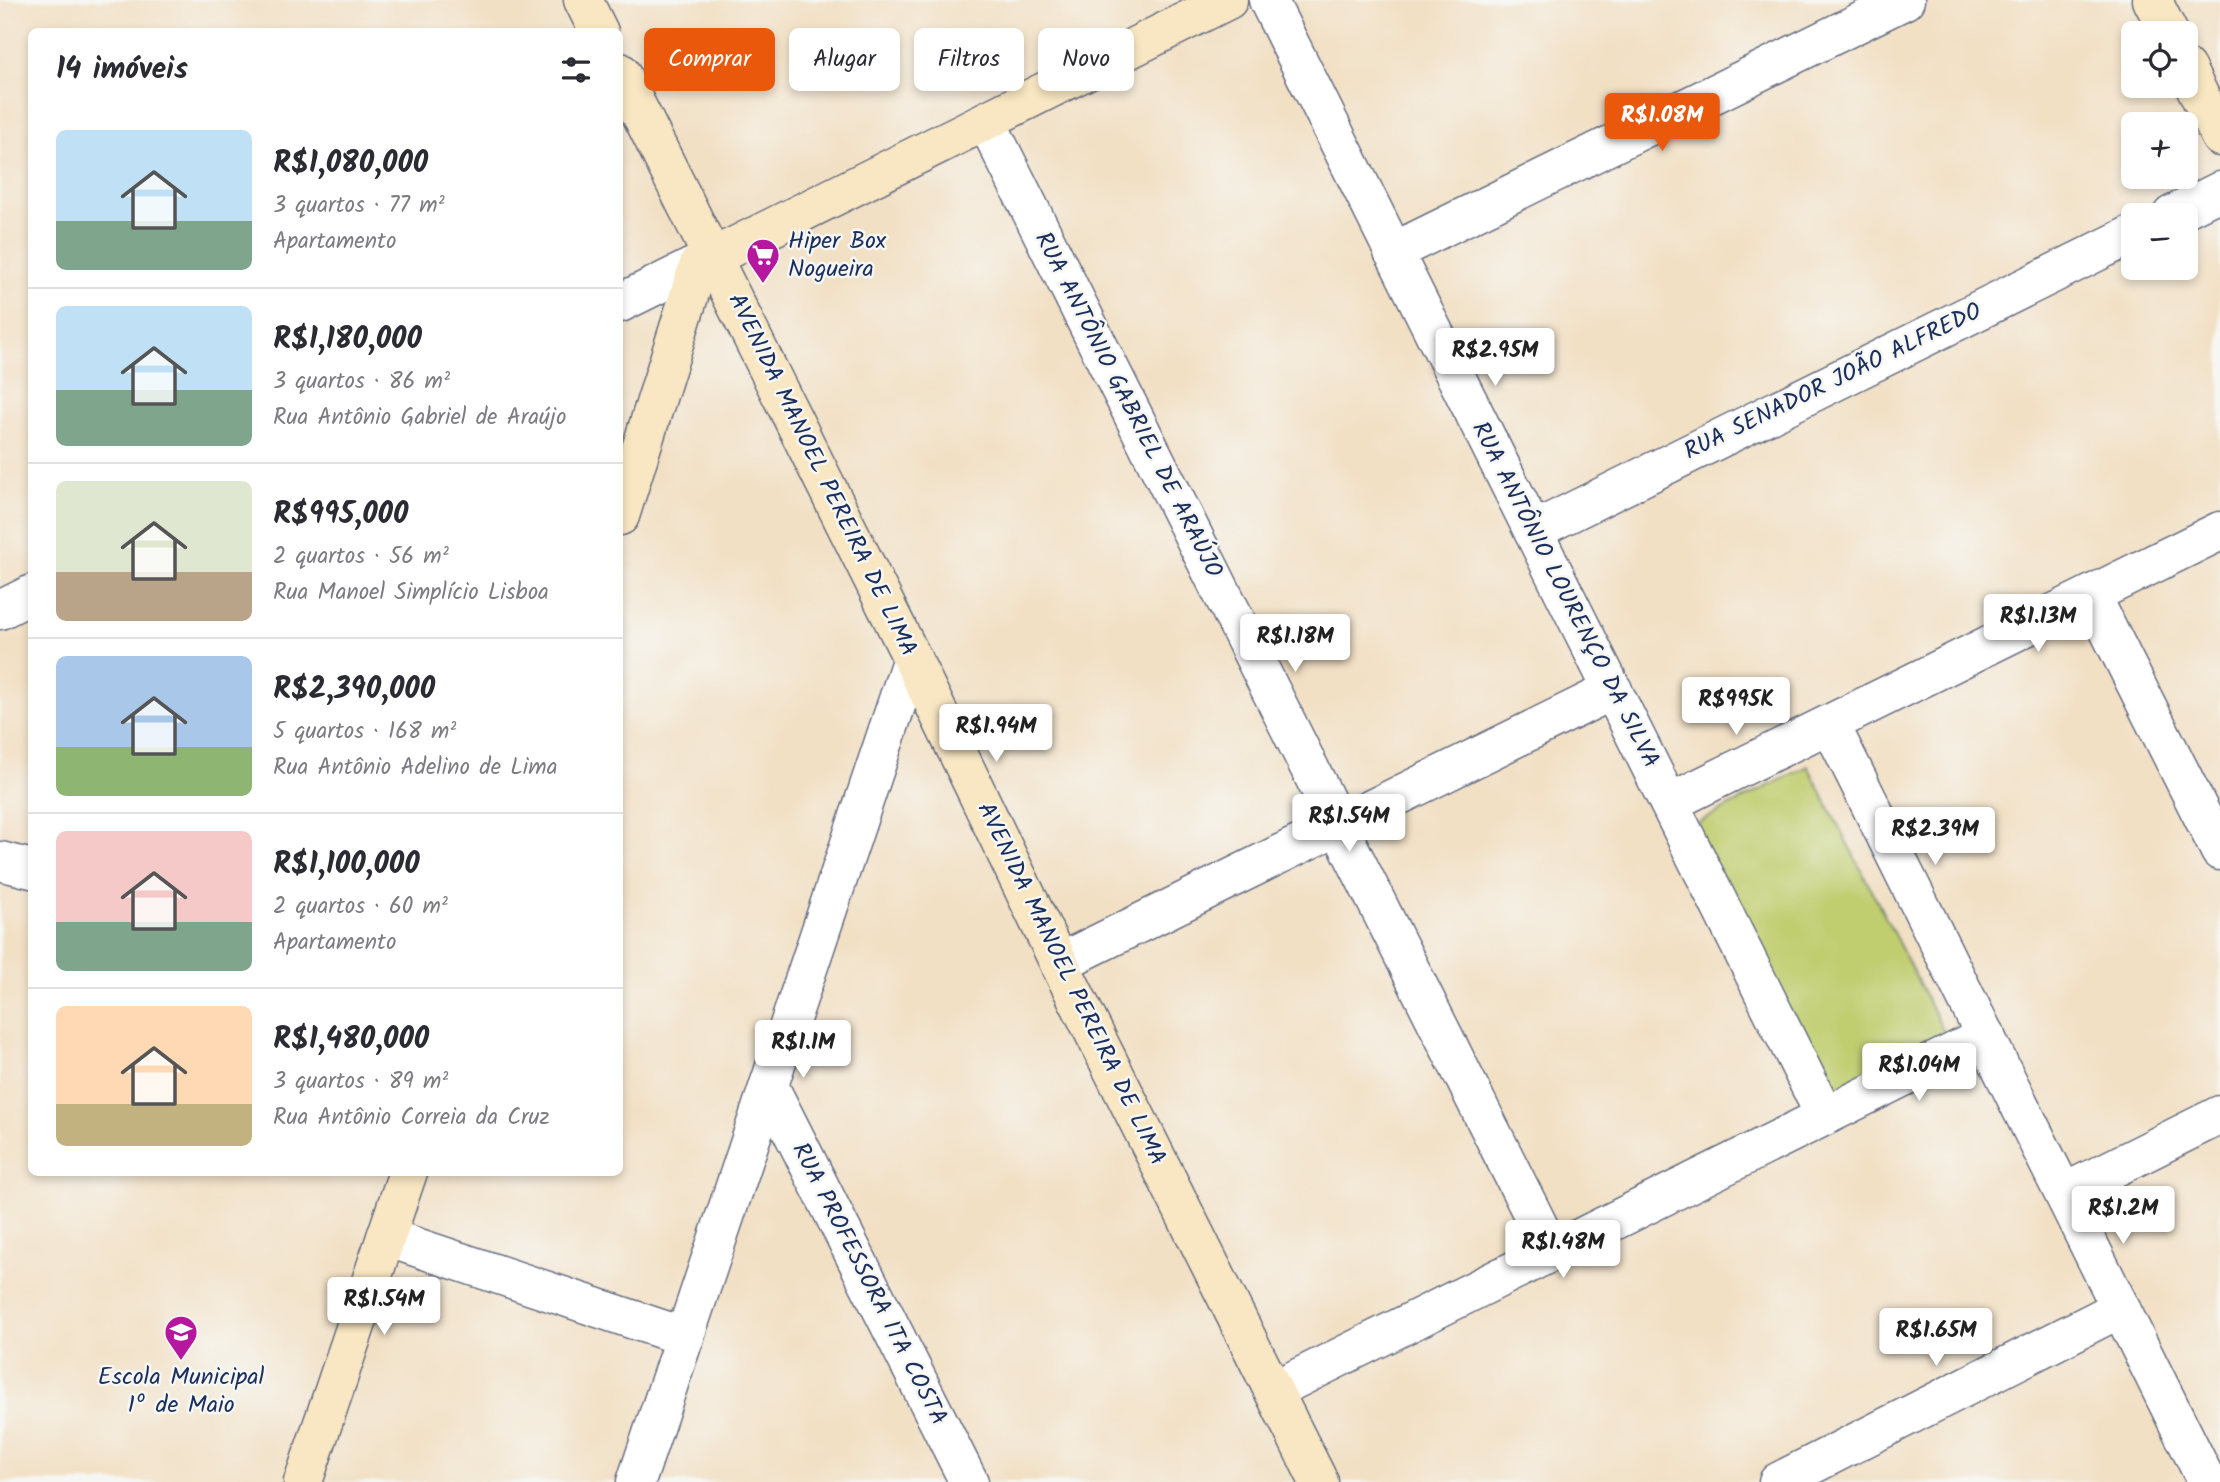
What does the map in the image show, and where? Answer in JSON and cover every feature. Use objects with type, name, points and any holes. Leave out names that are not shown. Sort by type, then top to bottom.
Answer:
[{"type":"street","points":[[583,0],[597,28]]},
{"type":"street","points":[[623,302],[1228,0]]},
{"type":"street","name":"RUA ANTÔNIO LOURENÇO DA SILVA","points":[[1268,0],[1825,1116]]},
{"type":"street","points":[[1393,252],[1905,0]]},
{"type":"street","points":[[2152,0],[2163,21]]},
{"type":"street","name":"AVENIDA MANOEL PEREIRA DE LIMA","points":[[623,79],[706,260],[912,658],[1059,963],[1319,1482]]},
{"type":"street","points":[[2198,92],[2220,137]]},
{"type":"street","name":"RUA ANTÔNIO GABRIEL DE ARAÚJO","points":[[986,121],[1552,1252]]},
{"type":"street","points":[[2196,203],[2220,191]]},
{"type":"street","name":"RUA SENADOR JOÃO ALFREDO","points":[[1533,531],[2121,240]]},
{"type":"street","points":[[623,507],[706,260]]},
{"type":"street","points":[[1669,803],[2220,531]]},
{"type":"street","points":[[2091,595],[2220,850]]},
{"type":"street","points":[[0,610],[28,596]]},
{"type":"street","points":[[636,1482],[912,658]]},
{"type":"street","points":[[1059,963],[1613,690]]},
{"type":"street","points":[[1830,724],[2207,1482]]},
{"type":"street","points":[[0,860],[28,868]]},
{"type":"street","points":[[1274,1391],[1986,1036]]},
{"type":"street","name":"RUA PROFESSORA ITA COSTA","points":[[769,1086],[969,1482]]},
{"type":"street","points":[[2064,1193],[2220,1115]]},
{"type":"street","points":[[303,1482],[407,1176]]},
{"type":"street","points":[[386,1237],[685,1337]]},
{"type":"street","points":[[1778,1482],[2121,1308]]},
{"type":"green space","points":[[1808,766],[1948,1040],[1829,1100],[1689,827]]},
{"type":"place","name":"Hiper Box Nogueira","points":[[763,285]]},
{"type":"place","name":"Escola Municipal 1º de Maio","points":[[181,1362]]}]
